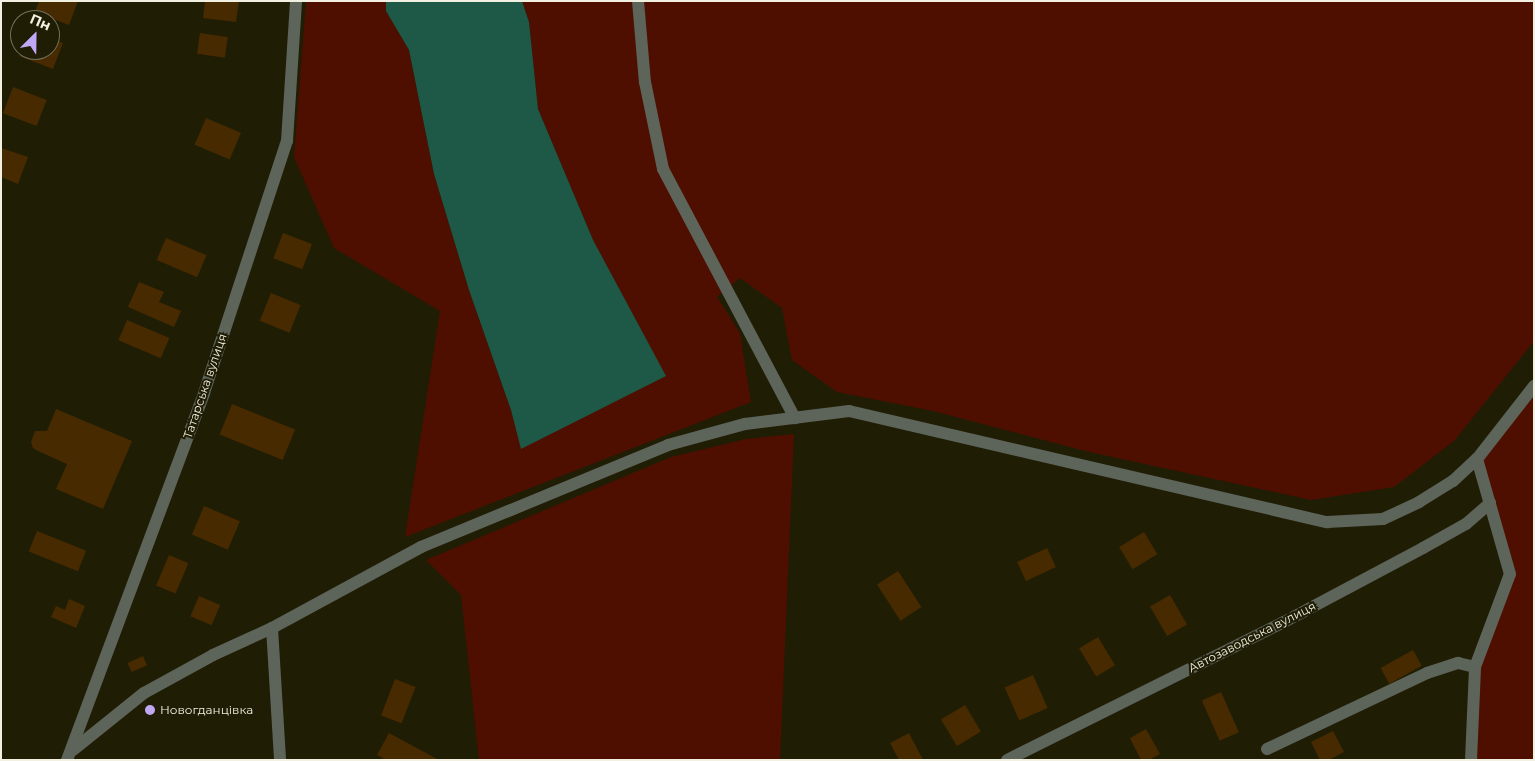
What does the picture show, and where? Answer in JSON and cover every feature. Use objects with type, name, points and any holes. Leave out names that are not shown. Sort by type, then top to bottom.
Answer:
[{"type":"street","name":"Татарська вулиця","points":[[70,755],[204,393],[287,141],[296,1]]},
{"type":"street","points":[[638,1],[645,82],[663,169],[795,418]]},
{"type":"street","points":[[70,755],[144,694],[213,655],[272,628],[421,548],[668,445],[745,424],[849,411],[1327,522],[1383,519],[1420,502],[1453,481],[1476,459],[1532,388]]},
{"type":"street","points":[[1471,760],[1475,667],[1510,574],[1476,459]]},
{"type":"street","name":"Автозаводська вулиця","points":[[1007,760],[1284,622],[1414,553],[1466,524],[1490,503]]},
{"type":"street","points":[[272,628],[280,760]]},
{"type":"street","points":[[1267,749],[1427,673],[1458,663],[1475,667]]},
{"type":"shaded area","points":[[306,1],[386,1],[386,11],[409,50],[434,174],[469,290],[511,410],[522,449],[593,240],[538,109],[529,22],[522,1],[1534,1],[1534,341],[1454,441],[1394,487],[1311,500],[1085,451],[933,411],[837,392],[792,360],[782,308],[740,278],[717,297],[740,333],[751,402],[405,537],[440,311],[334,248],[294,157]]},
{"type":"shaded area","points":[[386,1],[522,1],[529,22],[538,109],[593,240],[666,376],[521,449],[511,410],[469,290],[434,174],[409,50],[386,11]]},
{"type":"shaded area","points":[[1534,386],[1534,760],[1471,760],[1475,667],[1510,574],[1477,459]]},
{"type":"shaded area","points":[[794,434],[780,760],[479,760],[461,595],[426,560],[671,457],[746,439]]},
{"type":"building","points":[[39,1],[78,1],[69,25],[60,22],[60,10],[36,10]]},
{"type":"building","points":[[205,1],[239,1],[236,22],[203,18]]},
{"type":"building","points":[[200,33],[228,37],[225,58],[197,54]]},
{"type":"building","points":[[29,60],[56,60],[53,69]]},
{"type":"building","points":[[13,87],[47,100],[37,126],[3,113]]},
{"type":"building","points":[[206,118],[241,133],[230,160],[195,145]]},
{"type":"building","points":[[1,148],[28,157],[18,184],[1,177]]},
{"type":"building","points":[[283,233],[312,244],[302,269],[273,258]]},
{"type":"building","points":[[166,238],[207,255],[197,277],[157,260]]},
{"type":"building","points":[[139,282],[164,292],[159,302],[181,311],[174,327],[128,307]]},
{"type":"building","points":[[271,293],[301,305],[289,333],[260,321]]},
{"type":"building","points":[[127,320],[169,338],[161,358],[118,340]]},
{"type":"building","points":[[232,404],[295,429],[283,460],[220,435]]},
{"type":"building","points":[[56,409],[132,441],[103,509],[56,489],[67,464],[33,448],[31,442],[35,431],[47,431]]},
{"type":"building","points":[[204,506],[240,521],[228,550],[192,535]]},
{"type":"building","points":[[37,531],[86,551],[78,571],[29,551]]},
{"type":"building","points":[[1144,532],[1157,554],[1133,569],[1119,547]]},
{"type":"building","points":[[1047,548],[1056,567],[1026,581],[1017,562]]},
{"type":"building","points":[[169,555],[188,563],[175,594],[156,585]]},
{"type":"building","points":[[898,571],[921,607],[900,621],[877,585]]},
{"type":"building","points":[[1170,595],[1187,624],[1167,636],[1150,606]]},
{"type":"building","points":[[199,596],[220,605],[212,625],[190,616]]},
{"type":"building","points":[[69,599],[85,606],[76,628],[51,617],[56,606],[65,610]]},
{"type":"building","points":[[1098,637],[1115,665],[1096,677],[1079,648]]},
{"type":"building","points":[[1413,650],[1422,666],[1389,684],[1381,668]]},
{"type":"building","points":[[143,656],[147,665],[132,672],[127,663]]},
{"type":"building","points":[[1033,675],[1048,708],[1019,720],[1005,688]]},
{"type":"building","points":[[395,679],[416,687],[402,723],[381,715]]},
{"type":"building","points":[[1221,692],[1239,732],[1220,741],[1202,701]]},
{"type":"building","points":[[965,705],[981,732],[957,746],[941,719]]},
{"type":"building","points":[[1146,729],[1160,754],[1149,760],[1141,760],[1130,738]]},
{"type":"building","points":[[1333,731],[1344,752],[1329,760],[1320,760],[1311,742]]},
{"type":"building","points":[[389,733],[439,760],[386,760],[377,755]]},
{"type":"building","points":[[909,733],[923,760],[899,760],[890,743]]},
{"type":"place","name":"Новогданцівка","points":[[150,710]]}]
